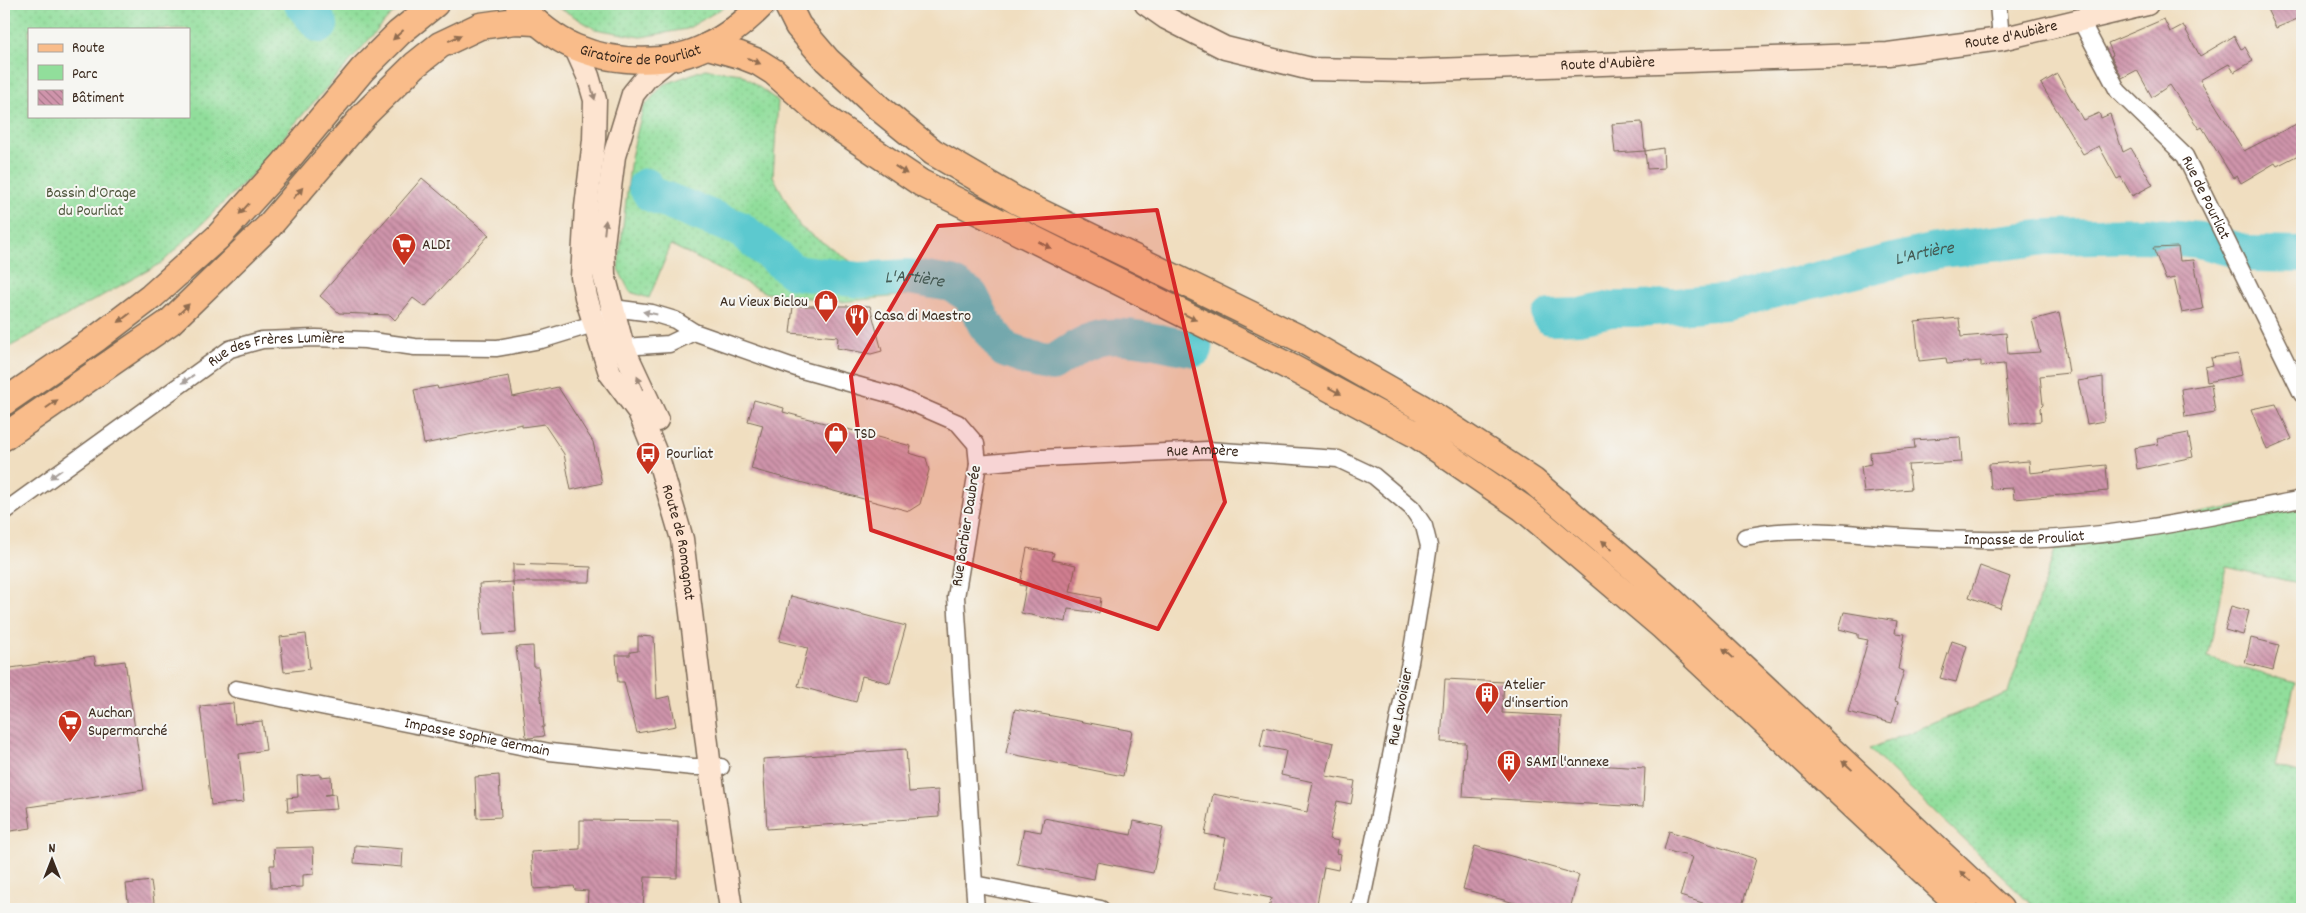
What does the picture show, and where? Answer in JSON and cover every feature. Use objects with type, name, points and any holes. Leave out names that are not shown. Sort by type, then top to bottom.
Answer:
[{"type":"highway","points":[[4,402],[97,338],[151,297],[218,237],[282,166],[362,70],[399,33],[435,4]]},
{"type":"highway","points":[[787,4],[798,26],[828,60],[879,108],[933,152],[1017,201],[1301,339],[1422,408],[1533,481],[1670,599],[2000,909]]},
{"type":"highway","points":[[4,437],[170,322],[269,226],[365,114],[415,65],[440,45],[480,26],[516,20],[527,13]]},
{"type":"highway","points":[[708,46],[758,62],[774,72],[829,121],[921,183],[1294,369],[1416,435],[1523,508],[1662,626],[1964,909]]},
{"type":"highway","points":[[4,385],[97,338]]},
{"type":"main road","name":"Giratoire de Pourliat","points":[[527,13],[575,47],[622,60],[671,58],[708,46],[738,28],[763,4]]},
{"type":"main road","name":"Route d'Aubière","points":[[1146,4],[1166,18],[1225,48],[1311,69],[1407,71],[1888,54],[2002,39],[2147,4]]},
{"type":"main road","name":"Route de Romagnat","points":[[575,47],[588,76],[595,100],[594,140],[586,207],[582,277],[603,318],[624,347],[661,429],[690,517],[731,909]]},
{"type":"main road","name":"Route de Romagnat","points":[[671,58],[646,78],[633,94],[614,156],[603,244],[603,318],[610,373],[639,412],[659,461],[682,539],[715,767],[740,909]]},
{"type":"street","points":[[1998,4],[2002,39]]},
{"type":"street","name":"Rue de Pourliat","points":[[2081,21],[2118,90],[2185,156],[2302,394]]},
{"type":"street","name":"Rue Barbier Daubrée","points":[[603,318],[652,313],[675,320],[694,332],[802,370],[896,396],[958,424],[976,444],[978,464],[956,597],[976,909]]},
{"type":"street","name":"Rue des Frères Lumière","points":[[4,512],[230,348],[262,340],[316,338],[365,340],[415,347],[497,348],[540,340],[603,318]]},
{"type":"street","points":[[624,347],[668,344],[694,332]]},
{"type":"street","name":"Rue Ampère","points":[[978,464],[1042,458],[1207,450],[1338,459],[1374,476],[1412,508]]},
{"type":"street","name":"Impasse de Prouliat","points":[[1745,537],[1773,531],[1809,531],[1903,537],[2005,540],[2051,539],[2177,523],[2302,499]]},
{"type":"street","name":"Rue Lavoisier","points":[[1360,909],[1410,662],[1429,546],[1424,526],[1412,508]]},
{"type":"street","name":"Impasse Sophie Germain","points":[[236,689],[550,752],[616,760],[715,767]]},
{"type":"street","points":[[974,884],[1100,909]]},
{"type":"highlighted area","points":[[1157,210],[1225,502],[1158,629],[871,530],[851,376],[938,226]]},
{"type":"green space","name":"Bassin d'Orage du Pourliat","points":[[4,4],[406,4],[389,17],[290,129],[267,160],[163,262],[4,350]]},
{"type":"green space","points":[[553,4],[729,4],[687,29],[641,37],[595,29]]},
{"type":"green space","points":[[705,69],[741,74],[778,101],[773,176],[800,227],[862,269],[908,295],[842,302],[766,293],[671,245],[649,298],[630,292],[618,269],[631,157],[643,108],[663,85]]},
{"type":"green space","points":[[2302,495],[2302,584],[2226,567],[2208,658],[2295,683],[2275,766],[2302,774],[2302,909],[2037,909],[1869,749],[2008,693],[2059,538]]},
{"type":"building","points":[[2275,4],[2297,4],[2302,17],[2276,28],[2266,7]]},
{"type":"building","points":[[2164,19],[2170,32],[2183,25],[2200,56],[2234,36],[2241,49],[2245,47],[2253,61],[2234,72],[2229,64],[2200,80],[2244,151],[2302,121],[2302,153],[2277,166],[2275,163],[2241,183],[2237,176],[2233,178],[2202,127],[2199,129],[2170,85],[2152,97],[2137,70],[2122,78],[2111,56],[2113,55],[2108,43]]},
{"type":"building","points":[[2057,74],[2083,120],[2099,113],[2101,118],[2110,114],[2123,152],[2131,148],[2153,185],[2132,196],[2121,177],[2117,179],[2099,146],[2083,154],[2041,84]]},
{"type":"building","points":[[1642,122],[1645,151],[1615,153],[1612,124]]},
{"type":"building","points":[[1663,148],[1664,168],[1647,169],[1645,151]]},
{"type":"building","name":"ALDI","points":[[422,178],[489,235],[425,307],[413,298],[395,320],[390,315],[339,313],[320,296]]},
{"type":"building","points":[[2178,247],[2180,261],[2194,260],[2203,309],[2182,313],[2174,278],[2166,280],[2153,248]]},
{"type":"building","points":[[793,306],[870,306],[882,351],[871,354],[837,348],[838,337],[790,333]]},
{"type":"building","points":[[2059,313],[2069,373],[2040,376],[2043,405],[2040,408],[2041,421],[2010,424],[2004,364],[1981,366],[1981,361],[1947,364],[1946,358],[1919,361],[1915,322],[1959,318],[1961,337],[2006,333],[2008,354],[2040,352],[2032,320]]},
{"type":"building","points":[[2238,354],[2242,375],[2207,382],[2205,367],[2213,365],[2211,358]]},
{"type":"building","points":[[509,376],[513,397],[558,387],[593,442],[602,483],[571,490],[564,454],[544,424],[522,427],[522,424],[424,444],[414,390],[437,386],[438,389]]},
{"type":"building","points":[[2103,377],[2104,421],[2087,424],[2078,381]]},
{"type":"building","points":[[2211,384],[2215,412],[2185,417],[2181,389]]},
{"type":"building","name":"TSD","points":[[754,400],[784,408],[783,412],[911,446],[909,453],[926,458],[929,470],[920,504],[909,511],[751,469],[763,425],[748,421]]},
{"type":"building","points":[[2276,404],[2292,439],[2267,450],[2251,409]]},
{"type":"building","points":[[2188,433],[2193,457],[2137,469],[2134,448],[2158,444],[2157,439]]},
{"type":"building","points":[[1960,437],[1962,462],[1908,465],[1911,489],[1864,493],[1861,466],[1871,464],[1870,452],[1915,448],[1914,440]]},
{"type":"building","points":[[2029,461],[2030,473],[2106,465],[2108,491],[2014,499],[2013,488],[1991,489],[1989,464]]},
{"type":"building","points":[[1027,548],[1054,553],[1052,560],[1076,565],[1070,592],[1101,598],[1099,613],[1068,609],[1066,622],[1021,613],[1026,586],[1020,585]]},
{"type":"building","points":[[513,564],[591,567],[590,582],[513,582]]},
{"type":"building","points":[[1980,566],[2010,577],[2000,608],[1969,597]]},
{"type":"building","points":[[513,582],[516,633],[483,635],[479,584]]},
{"type":"building","points":[[791,596],[906,626],[890,683],[862,676],[856,702],[798,686],[808,648],[779,641]]},
{"type":"building","points":[[2231,606],[2249,611],[2243,635],[2225,630]]},
{"type":"building","points":[[1844,612],[1897,621],[1895,633],[1905,634],[1898,669],[1904,671],[1895,701],[1898,702],[1892,723],[1848,712],[1868,640],[1858,638],[1858,634],[1839,629]]},
{"type":"building","points":[[306,634],[310,669],[284,672],[280,637]]},
{"type":"building","points":[[638,636],[654,637],[657,699],[670,696],[676,726],[637,733],[624,682],[618,682],[616,655],[630,655],[630,652],[638,651]]},
{"type":"building","points":[[2251,638],[2279,645],[2273,670],[2245,663]]},
{"type":"building","points":[[1952,641],[1967,646],[1956,682],[1940,678]]},
{"type":"building","points":[[533,646],[534,667],[538,667],[544,736],[529,738],[526,737],[516,647]]},
{"type":"building","name":"Auchan Supermarché","points":[[94,656],[96,665],[125,661],[144,790],[28,807],[31,828],[4,832],[4,669]]},
{"type":"building","points":[[1445,679],[1504,682],[1502,713],[1561,716],[1559,763],[1645,768],[1643,807],[1463,797],[1466,743],[1441,742]]},
{"type":"building","points":[[233,703],[235,724],[262,721],[266,750],[239,754],[244,802],[211,805],[200,706]]},
{"type":"building","points":[[1015,709],[1132,731],[1123,776],[1006,753]]},
{"type":"building","points":[[1264,727],[1334,743],[1326,776],[1355,781],[1351,804],[1337,801],[1329,839],[1339,841],[1336,853],[1341,854],[1338,870],[1324,867],[1316,909],[1269,909],[1271,898],[1216,887],[1226,838],[1205,834],[1213,794],[1307,812],[1313,782],[1281,775],[1286,751],[1260,746]]},
{"type":"building","points":[[906,749],[909,792],[938,790],[939,817],[767,829],[763,759]]},
{"type":"building","points":[[320,774],[320,777],[331,776],[332,794],[325,795],[335,794],[337,809],[288,812],[287,798],[298,797],[297,776]]},
{"type":"building","points":[[499,775],[501,817],[477,818],[475,777]]},
{"type":"building","points":[[1044,818],[1131,835],[1134,821],[1163,827],[1153,873],[1097,862],[1094,879],[1017,864],[1024,829],[1041,832]]},
{"type":"building","points":[[580,820],[678,821],[677,878],[645,877],[643,909],[587,909],[588,891],[575,890],[574,886],[534,889],[531,852],[580,849]]},
{"type":"building","points":[[1669,831],[1756,859],[1741,909],[1722,909],[1680,896],[1692,857],[1664,850]]},
{"type":"building","points":[[355,845],[403,849],[402,867],[354,863]]},
{"type":"building","points":[[1475,846],[1579,875],[1570,909],[1537,909],[1463,889]]},
{"type":"building","points":[[313,847],[314,874],[303,875],[303,887],[271,888],[270,865],[275,865],[274,848]]},
{"type":"building","points":[[151,881],[155,909],[129,909],[126,884]]},
{"type":"waterway","name":"L'Artière","points":[[302,4],[320,25]]},
{"type":"waterway","name":"L'Artière","points":[[646,186],[651,194],[740,229],[794,272],[860,280],[908,277],[952,284],[971,296],[985,324],[1005,350],[1030,359],[1052,364],[1085,344],[1100,338],[1117,336],[1139,338],[1195,349]]},
{"type":"waterway","name":"L'Artière","points":[[1550,317],[1580,316],[1612,309],[1640,309],[1726,302],[1935,251],[2046,237],[2145,235],[2199,240],[2252,254],[2302,255]]},
{"type":"place","name":"ALDI","points":[[404,266]]},
{"type":"place","name":"Au Vieux Biclou","points":[[826,323]]},
{"type":"place","name":"Casa di Maestro","points":[[857,337]]},
{"type":"place","name":"TSD","points":[[836,455]]},
{"type":"place","name":"Pourliat","points":[[648,475]]},
{"type":"place","name":"Atelier d'insertion","points":[[1487,715]]},
{"type":"place","name":"Auchan Supermarché","points":[[70,743]]},
{"type":"place","name":"SAMI l'annexe","points":[[1509,783]]}]
